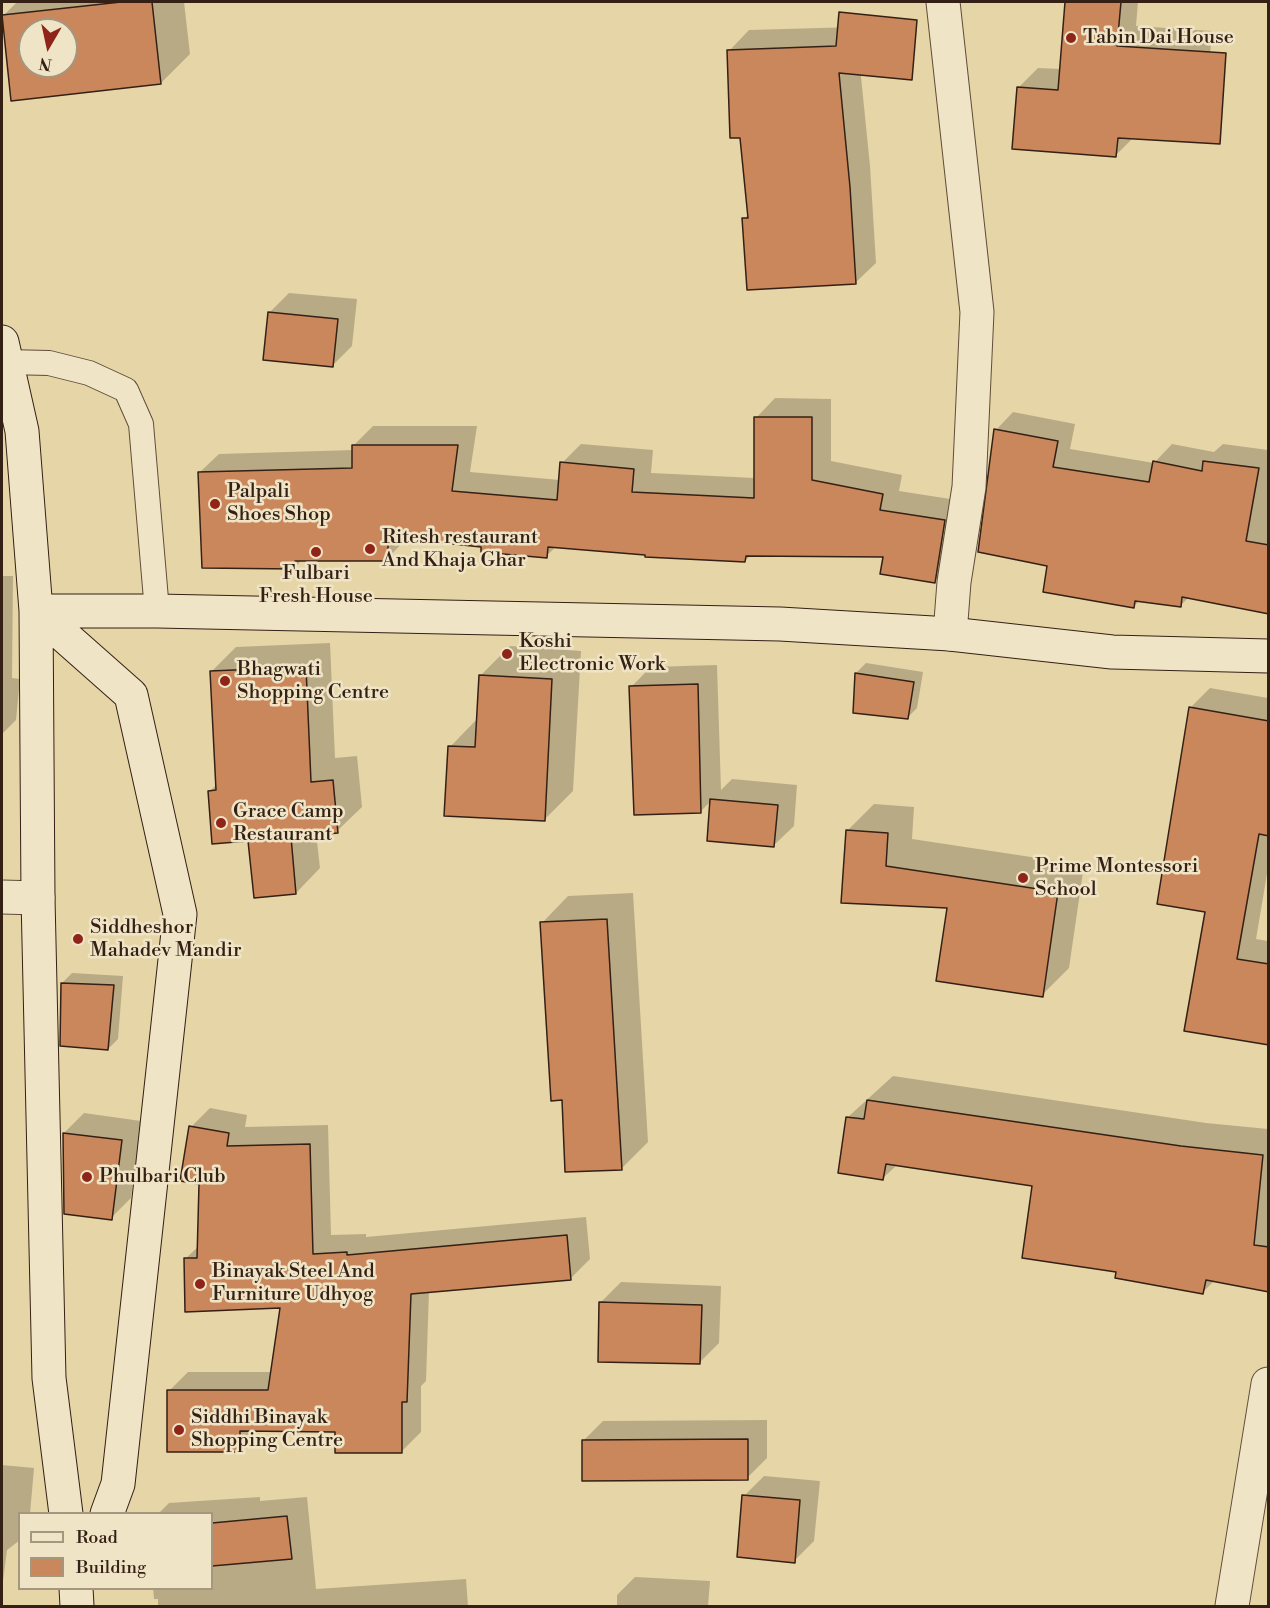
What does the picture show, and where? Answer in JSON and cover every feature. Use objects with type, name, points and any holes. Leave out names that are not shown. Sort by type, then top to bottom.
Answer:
[{"type":"main road","points":[[943,2],[977,312],[969,487],[954,582],[950,634]]},
{"type":"main road","points":[[4,352],[36,611],[38,898],[49,1378],[66,1512]]},
{"type":"main road","points":[[36,611],[157,611],[780,624],[950,634],[1112,652],[1269,656]]},
{"type":"main road","points":[[36,611],[130,695],[180,914],[118,1484],[108,1512]]},
{"type":"main road","points":[[2,897],[38,898]]},
{"type":"main road","points":[[1232,1606],[1269,1384]]},
{"type":"lane","points":[[4,352],[89,373],[126,390],[141,424],[157,611]]},
{"type":"building","points":[[121,2],[152,2],[161,84],[11,101],[2,15]]},
{"type":"building","points":[[1065,2],[1121,2],[1117,46],[1226,53],[1220,144],[1118,138],[1116,157],[1012,149],[1017,87],[1058,90]]},
{"type":"building","points":[[839,12],[917,20],[912,80],[839,73],[850,187],[856,284],[747,290],[742,218],[748,218],[740,138],[730,138],[727,50],[836,46]]},
{"type":"building","points":[[268,312],[338,319],[333,367],[263,360]]},
{"type":"building","points":[[754,417],[812,417],[812,480],[883,494],[880,510],[945,520],[935,583],[880,574],[883,557],[746,556],[745,562],[645,557],[645,555],[548,547],[547,558],[481,552],[481,547],[388,537],[388,561],[295,561],[295,569],[202,568],[198,472],[352,468],[352,445],[458,445],[452,491],[557,500],[560,462],[634,469],[632,492],[754,498]]},
{"type":"building","points":[[994,429],[1058,441],[1053,467],[1149,482],[1153,461],[1202,471],[1203,461],[1259,468],[1246,541],[1269,545],[1269,614],[1182,597],[1181,607],[1135,601],[1134,608],[1043,592],[1047,566],[978,552]]},
{"type":"building","points":[[306,667],[311,782],[333,780],[338,833],[291,837],[296,894],[254,898],[248,841],[212,844],[208,791],[216,790],[210,671]]},
{"type":"building","points":[[855,673],[914,682],[908,719],[853,713]]},
{"type":"building","points":[[479,675],[552,679],[545,821],[444,816],[448,746],[475,747]]},
{"type":"building","points":[[698,684],[701,813],[634,815],[629,686]]},
{"type":"building","points":[[1189,707],[1269,721],[1269,836],[1259,834],[1237,959],[1269,964],[1269,1045],[1184,1031],[1205,912],[1157,904]]},
{"type":"building","points":[[710,799],[778,805],[774,847],[707,841]]},
{"type":"building","points":[[846,830],[888,833],[886,866],[1058,892],[1043,997],[936,981],[947,908],[841,903]]},
{"type":"building","points":[[607,919],[622,1170],[565,1172],[562,1100],[551,1101],[540,922]]},
{"type":"building","points":[[61,983],[114,985],[108,1050],[60,1046]]},
{"type":"building","points":[[867,1100],[1181,1146],[1263,1155],[1254,1245],[1269,1247],[1269,1292],[1206,1280],[1203,1294],[1115,1278],[1116,1272],[1022,1258],[1032,1186],[886,1164],[883,1180],[838,1173],[846,1117],[864,1119]]},
{"type":"building","points":[[189,1126],[229,1133],[227,1146],[310,1144],[313,1254],[347,1252],[347,1255],[567,1235],[571,1280],[411,1294],[407,1402],[402,1402],[402,1453],[335,1453],[335,1432],[240,1431],[240,1452],[167,1452],[167,1390],[268,1390],[280,1308],[185,1312],[184,1258],[197,1258],[199,1184],[180,1181]]},
{"type":"building","name":"Phulbari Club","points":[[63,1133],[122,1140],[112,1220],[64,1214]]},
{"type":"building","points":[[599,1302],[702,1305],[700,1364],[598,1362]]},
{"type":"building","points":[[748,1439],[748,1480],[582,1481],[582,1440]]},
{"type":"building","points":[[742,1495],[800,1500],[795,1563],[737,1557]]},
{"type":"building","points":[[287,1516],[292,1559],[213,1566],[213,1523]]},
{"type":"place","name":"Tabin Dai House","points":[[1071,38]]},
{"type":"place","name":"Palpali Shoes Shop","points":[[215,504]]},
{"type":"place","name":"Ritesh restaurant And Khaja Ghar","points":[[370,549]]},
{"type":"place","name":"Fulbari Fresh House","points":[[316,552]]},
{"type":"place","name":"Koshi Electronic Work","points":[[507,654]]},
{"type":"place","name":"Bhagwati Shopping Centre","points":[[225,681]]},
{"type":"place","name":"Grace Camp Restaurant","points":[[221,823]]},
{"type":"place","name":"Prime Montessori School","points":[[1023,878]]},
{"type":"place","name":"Siddheshor Mahadev Mandir","points":[[78,939]]},
{"type":"place","name":"Phulbari Club","points":[[87,1177]]},
{"type":"place","name":"Binayak Steel And Furniture Udhyog","points":[[200,1284]]},
{"type":"place","name":"Siddhi Binayak Shopping Centre","points":[[179,1430]]}]
